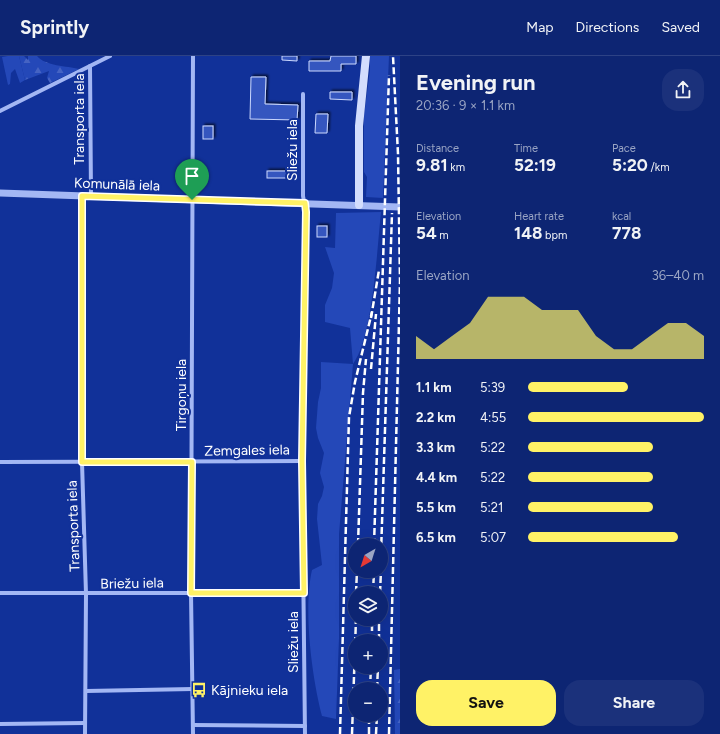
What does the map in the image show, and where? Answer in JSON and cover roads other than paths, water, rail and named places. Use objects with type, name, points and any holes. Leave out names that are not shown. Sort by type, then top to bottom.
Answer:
[{"type":"main road","points":[[359,205],[359,126],[366,56]]},
{"type":"street","points":[[0,111],[110,56]]},
{"type":"street","name":"Tirgoņu iela","points":[[193,56],[191,593],[193,734]]},
{"type":"street","name":"Transporta iela","points":[[90,66],[91,196]]},
{"type":"street","name":"Sliežu iela","points":[[303,94],[306,212],[302,461],[305,734]]},
{"type":"street","name":"Komunālā iela","points":[[0,193],[400,207]]},
{"type":"street","name":"Transporta iela","points":[[82,196],[82,462],[86,594],[86,734]]},
{"type":"street","name":"Zemgales iela","points":[[0,462],[302,461]]},
{"type":"street","name":"Briežu iela","points":[[0,593],[304,593]]},
{"type":"street","points":[[86,691],[193,689]]},
{"type":"street","points":[[0,724],[85,723]]},
{"type":"street","points":[[193,725],[305,726]]},
{"type":"railway","points":[[389,734],[400,281],[398,154],[393,56]]},
{"type":"railway","points":[[374,538],[389,75]]},
{"type":"railway","points":[[382,538],[392,213]]},
{"type":"railway","points":[[371,318],[379,270]]},
{"type":"railway","points":[[340,734],[349,417],[355,382],[372,312]]},
{"type":"railway","points":[[371,369],[376,314]]},
{"type":"railway","points":[[358,538],[363,393],[366,359]]},
{"type":"railway","points":[[356,586],[357,578]]},
{"type":"railway","points":[[373,586],[374,578]]},
{"type":"railway","points":[[380,586],[381,578]]},
{"type":"railway","points":[[352,734],[356,626]]},
{"type":"railway","points":[[372,626],[372,634]]},
{"type":"railway","points":[[379,626],[379,634]]},
{"type":"railway","points":[[370,682],[371,674]]},
{"type":"railway","points":[[377,682],[378,674]]},
{"type":"railway","points":[[369,722],[369,734]]},
{"type":"railway","points":[[376,734],[377,722]]},
{"type":"place","name":"Kājnieku iela","points":[[199,690]]}]
